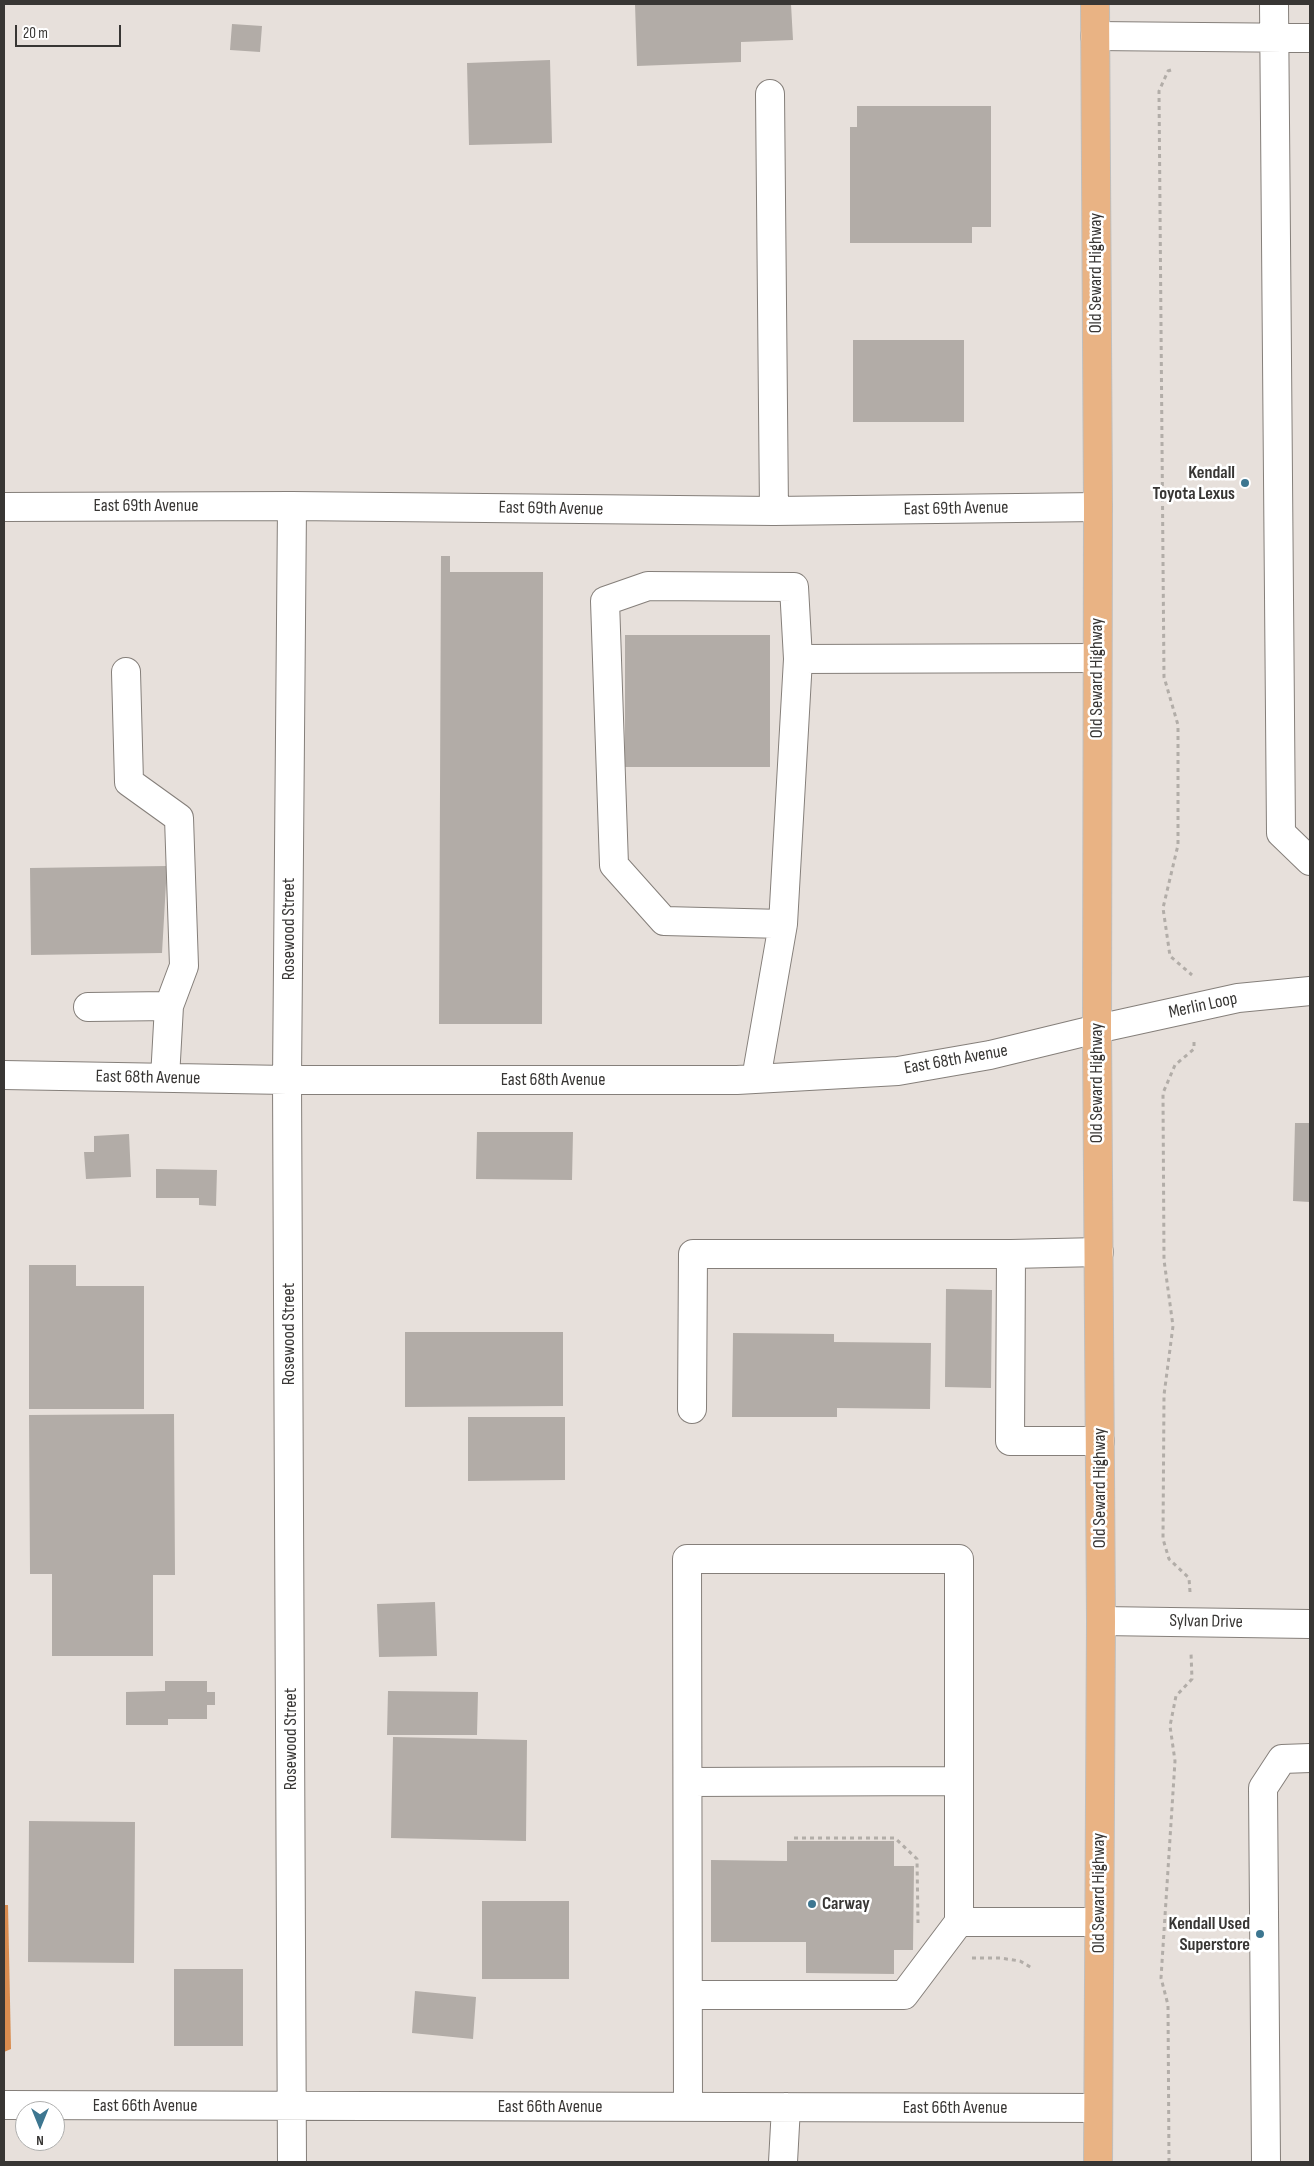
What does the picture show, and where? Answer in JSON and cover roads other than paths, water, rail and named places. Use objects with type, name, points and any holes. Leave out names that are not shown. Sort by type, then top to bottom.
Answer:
[{"type":"main road","name":"Old Seward Highway","points":[[1095,4],[1098,507],[1097,1029],[1101,1621],[1098,2162]]},
{"type":"street","points":[[1274,4],[1281,833],[1310,861]]},
{"type":"street","points":[[1095,36],[1310,38]]},
{"type":"street","points":[[770,94],[774,511]]},
{"type":"street","name":"East 69th Avenue","points":[[4,507],[292,506],[774,511],[1098,507]]},
{"type":"street","name":"Rosewood Street","points":[[292,506],[287,1080],[292,2162]]},
{"type":"street","points":[[756,1079],[783,924],[798,659],[794,587],[648,586],[605,601],[614,865],[664,921],[783,924]]},
{"type":"street","points":[[798,659],[1097,658]]},
{"type":"street","points":[[126,672],[129,782],[178,818],[184,966],[169,1006],[165,1078]]},
{"type":"street","name":"Merlin Loop","points":[[1097,1029],[1238,998],[1310,991]]},
{"type":"street","points":[[88,1007],[169,1006]]},
{"type":"street","name":"East 68th Avenue","points":[[4,1075],[287,1080],[756,1079],[898,1071],[990,1055],[1097,1029]]},
{"type":"street","points":[[692,1410],[693,1254],[1011,1254],[1098,1252]]},
{"type":"street","points":[[1011,1254],[1010,1441],[1100,1441]]},
{"type":"street","points":[[688,1995],[904,1995],[959,1922],[959,1559],[687,1559],[688,2107]]},
{"type":"street","name":"Sylvan Drive","points":[[1101,1621],[1310,1624]]},
{"type":"street","points":[[1266,2162],[1263,1788],[1282,1759],[1310,1758]]},
{"type":"street","points":[[688,1782],[959,1781]]},
{"type":"street","points":[[959,1922],[1099,1922]]},
{"type":"street","name":"East 66th Avenue","points":[[4,2105],[1097,2108]]},
{"type":"street","points":[[783,2162],[786,2107]]},
{"type":"place","name":"Kendall Toyota Lexus","points":[[1245,483]]},
{"type":"place","name":"Carway","points":[[812,1904]]},
{"type":"place","name":"Kendall Used Superstore","points":[[1260,1934]]}]
